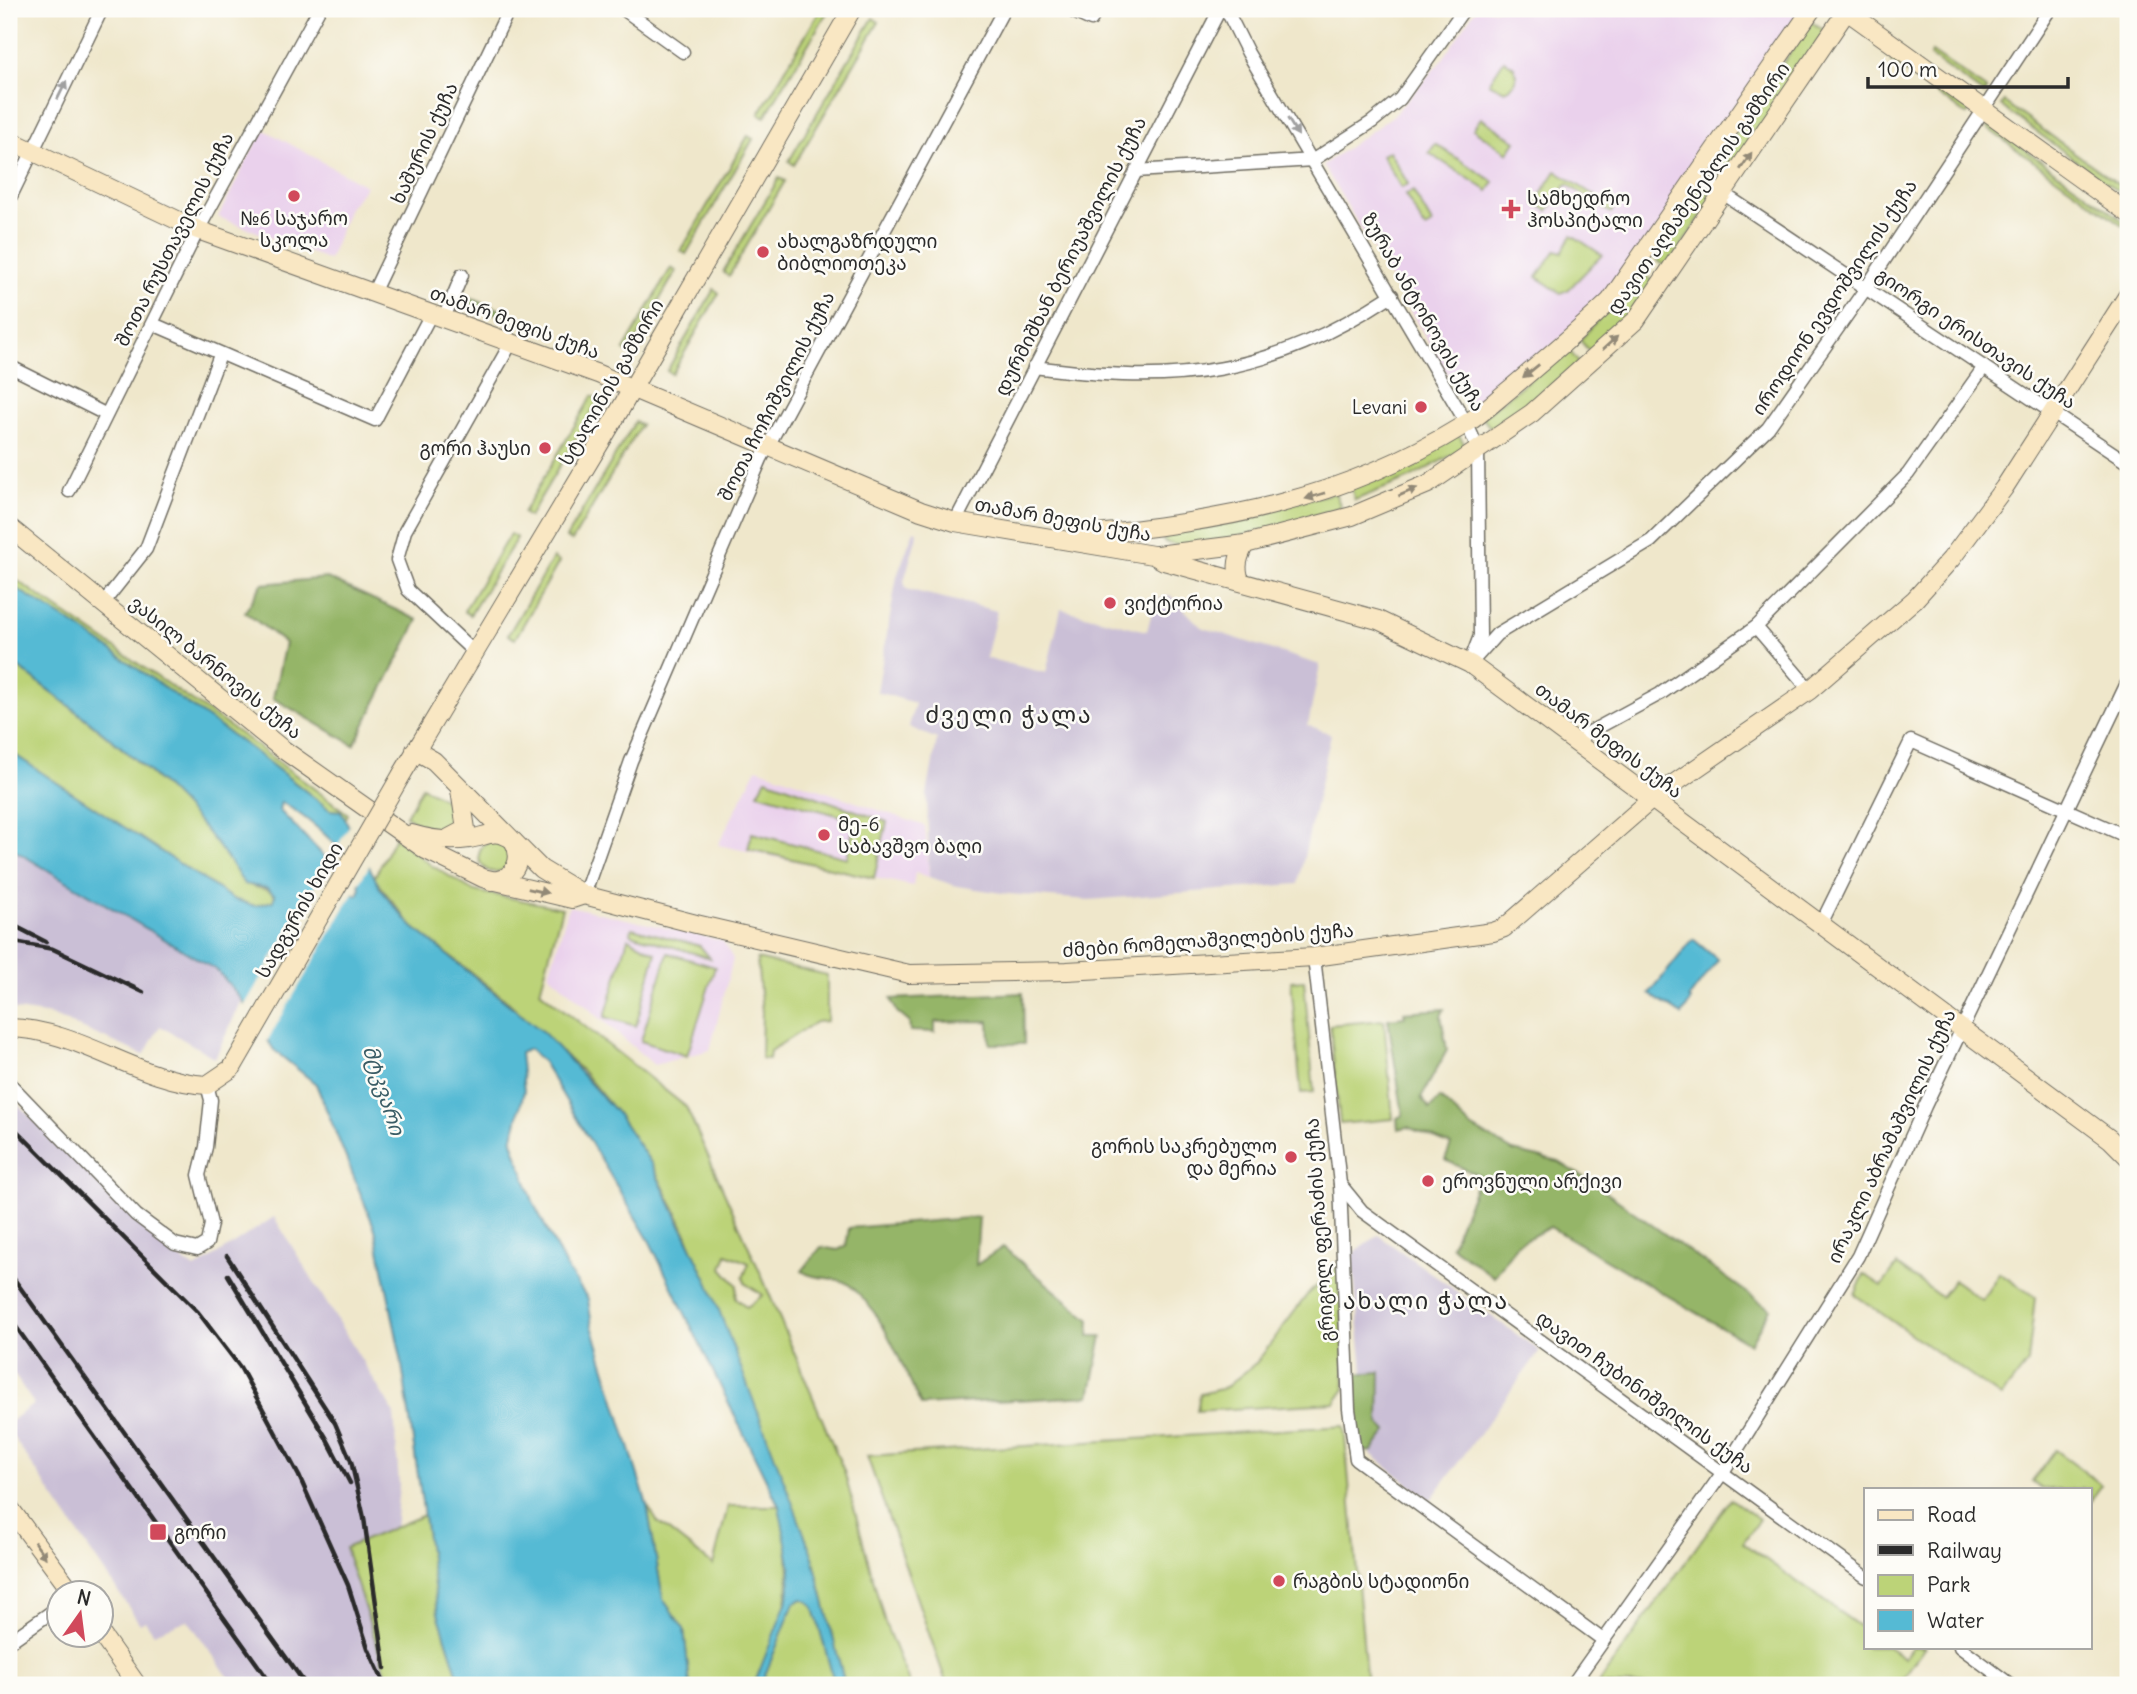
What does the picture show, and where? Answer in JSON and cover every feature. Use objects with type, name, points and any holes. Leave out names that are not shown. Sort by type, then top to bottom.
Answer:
[{"type":"street","points":[[9,200],[102,9]]},
{"type":"street","name":"შოთა რუსთაველის ქუჩა","points":[[69,491],[198,230],[319,9]]},
{"type":"street","name":"ხაშურის ქუჩა","points":[[373,293],[509,9]]},
{"type":"street","points":[[623,9],[683,52]]},
{"type":"street","name":"სტალინის გამზირი","points":[[402,774],[631,390],[852,9]]},
{"type":"street","name":"შოთა ჩოჩიშვილის ქუჩა","points":[[584,895],[645,729],[769,446],[1004,9]]},
{"type":"street","points":[[1067,9],[1091,20],[1098,9]]},
{"type":"street","name":"დურმიშხან ბერიუაშვილის ქუჩა","points":[[955,522],[1220,9]]},
{"type":"street","name":"ზურაბ ანტონოვის ქუჩა","points":[[1226,9],[1248,53],[1314,160],[1467,424],[1478,449],[1480,636],[1470,664]]},
{"type":"street","points":[[1136,171],[1314,160],[1372,122],[1399,99],[1464,9]]},
{"type":"street","name":"დავით აღმაშენებლის გამზირი","points":[[1055,539],[1156,528],[1244,514],[1341,487],[1404,460],[1467,424],[1569,340],[1610,301],[1811,9]]},
{"type":"street","points":[[1846,9],[2128,213]]},
{"type":"street","name":"დავით აღმაშენებლის გამზირი","points":[[1153,555],[1245,544],[1352,516],[1428,484],[1532,413],[1636,320],[1724,194],[1846,9]]},
{"type":"street","name":"იროდიონ ევდოშვილის ქუჩა","points":[[1470,664],[1497,634],[1651,541],[1768,428],[1866,288],[2050,9]]},
{"type":"street","name":"თამარ მეფის ქუჩა","points":[[9,140],[198,230],[598,374],[631,390],[955,522],[1153,555],[1164,561],[1378,620],[1470,664],[2110,1139],[2128,1157]]},
{"type":"street","name":"გიორგი ერისთავის ქუჩა","points":[[1698,176],[2128,463]]},
{"type":"street","points":[[1641,259],[1666,278]]},
{"type":"street","points":[[153,324],[375,420],[462,275]]},
{"type":"street","points":[[1034,367],[1125,377],[1172,376],[1219,370],[1265,359],[1309,342],[1352,321],[1392,295]]},
{"type":"street","name":"ძმები რომელაშვილების ქუჩა","points":[[415,750],[434,761],[541,869],[584,895],[707,927],[916,975],[1067,971],[1314,957],[1499,930],[1653,798],[1810,691],[1915,598],[1951,559],[2004,488],[2128,295]]},
{"type":"street","points":[[1569,340],[1589,363]]},
{"type":"street","points":[[474,652],[408,590],[397,560],[405,531],[511,343]]},
{"type":"street","points":[[104,602],[146,549],[220,355]]},
{"type":"street","points":[[9,366],[105,414]]},
{"type":"street","points":[[1575,740],[1660,694],[1756,627],[1908,474],[1984,367]]},
{"type":"street","points":[[1341,487],[1352,516]]},
{"type":"street","name":"ვასილ ბარნოვის ქუჩა","points":[[9,527],[281,748],[426,850],[487,880],[572,899],[584,895]]},
{"type":"street","points":[[1153,555],[1149,546],[1150,535],[1156,528]]},
{"type":"street","points":[[1240,581],[1238,557],[1245,544]]},
{"type":"street","points":[[1756,627],[1810,691]]},
{"type":"street","name":"ირაკლი აბრამაშვილის ქუჩა","points":[[1572,1685],[1723,1472],[1858,1256],[1962,1029],[2128,681]]},
{"type":"street","points":[[1821,924],[1911,741],[2128,837]]},
{"type":"street","name":"სადგურის ხიდი","points":[[207,1085],[232,1068],[402,774]]},
{"type":"street","points":[[459,786],[471,839],[471,866],[487,880],[506,878],[517,866],[517,849],[511,839],[494,832],[471,839]]},
{"type":"street","name":"ვასილ ბარნოვის ქუჩა","points":[[402,831],[443,840],[458,836],[471,839]]},
{"type":"street","name":"გრიგოლ ფერაძის ქუჩა","points":[[1314,957],[1340,1184],[1349,1409],[1356,1459],[1602,1640]]},
{"type":"street","points":[[9,1028],[48,1033],[168,1080],[207,1085],[211,1100],[206,1147],[199,1175],[211,1224],[206,1243],[197,1249],[175,1244],[136,1215],[9,1083]]},
{"type":"street","name":"დავით ჩუბინიშვილის ქუჩა","points":[[1340,1184],[1362,1211],[1864,1576]]},
{"type":"street","points":[[1340,1228],[1352,1213],[1362,1211]]},
{"type":"street","points":[[9,1507],[62,1578]]},
{"type":"street","points":[[9,1642],[46,1616]]},
{"type":"street","points":[[111,1648],[136,1685]]},
{"type":"street","points":[[1961,1648],[2011,1685]]},
{"type":"shaded area","name":"სამხედრო ჰოსპიტალი","points":[[1476,9],[1808,9],[1613,294],[1471,413],[1323,165],[1394,115],[1442,60]]},
{"type":"shaded area","name":"№6 საჯარო სკოლა","points":[[263,129],[366,186],[349,208],[329,260],[218,217]]},
{"type":"shaded area","points":[[914,530],[918,532],[904,581],[906,589],[997,611],[986,658],[1046,673],[1061,609],[1147,631],[1155,600],[1170,595],[1201,627],[1320,665],[1308,725],[1331,734],[1298,884],[1089,900],[1009,894],[957,886],[929,877],[927,795],[937,739],[909,727],[915,703],[877,692],[897,576]]},
{"type":"shaded area","name":"მე-6 საბავშვო ბაღი","points":[[757,768],[925,826],[929,877],[915,873],[913,886],[718,845]]},
{"type":"shaded area","points":[[9,847],[218,971],[242,1000],[215,1058],[160,1026],[144,1055],[51,1015],[9,1009]]},
{"type":"shaded area","points":[[569,906],[723,941],[733,959],[710,1050],[654,1065],[549,974]]},
{"type":"shaded area","points":[[9,1096],[161,1244],[195,1269],[274,1217],[394,1413],[399,1485],[389,1598],[407,1685],[234,1685],[188,1620],[154,1633],[145,1621],[140,1624],[116,1589],[116,1578],[109,1578],[9,1431],[9,1422],[34,1404],[9,1367]]},
{"type":"shaded area","points":[[1378,1235],[1540,1351],[1430,1501],[1371,1454],[1352,1254]]},
{"type":"green space","points":[[821,9],[829,9],[765,117],[759,114]]},
{"type":"green space","points":[[873,18],[879,22],[794,165],[789,161]]},
{"type":"green space","points":[[1811,22],[1827,32],[1728,178],[1712,168]]},
{"type":"green space","points":[[1932,52],[1987,90],[1984,94],[1930,56]]},
{"type":"green space","points":[[1894,57],[1970,111],[1967,115],[1891,61]]},
{"type":"green space","points":[[1504,60],[1514,67],[1517,75],[1513,85],[1505,91],[1489,83]]},
{"type":"green space","points":[[2004,102],[2128,191],[2128,198],[2001,106]]},
{"type":"green space","points":[[1481,118],[1516,141],[1508,153],[1473,129]]},
{"type":"green space","points":[[1990,124],[2128,224],[2128,229],[1987,128]]},
{"type":"green space","points":[[748,136],[753,139],[686,254],[681,251]]},
{"type":"green space","points":[[1435,144],[1494,182],[1488,191],[1429,153]]},
{"type":"green space","points":[[1389,151],[1408,184],[1401,188],[1382,155]]},
{"type":"green space","points":[[1556,171],[1614,208],[1611,213],[1567,184],[1548,211],[1535,203]]},
{"type":"green space","points":[[779,178],[785,181],[729,276],[723,272]]},
{"type":"green space","points":[[1699,186],[1714,197],[1667,267],[1651,256]]},
{"type":"green space","points":[[1413,191],[1432,224],[1425,228],[1405,195]]},
{"type":"green space","points":[[1572,235],[1602,255],[1568,290],[1560,293],[1537,277],[1556,250],[1562,252]]},
{"type":"green space","points":[[671,268],[676,271],[629,353],[624,350]]},
{"type":"green space","points":[[1641,272],[1654,282],[1619,326],[1590,352],[1580,340]]},
{"type":"green space","points":[[714,289],[719,293],[672,374],[667,371]]},
{"type":"green space","points":[[462,295],[543,326],[541,331],[460,300]]},
{"type":"green space","points":[[1568,349],[1579,363],[1493,431],[1482,417]]},
{"type":"green space","points":[[592,396],[599,400],[529,517],[523,513]]},
{"type":"green space","points":[[635,422],[641,425],[572,541],[566,538]]},
{"type":"green space","points":[[1458,434],[1466,447],[1410,478],[1355,500],[1350,485]]},
{"type":"green space","points":[[1335,493],[1341,507],[1278,526],[1196,544],[1176,545],[1163,541],[1166,531]]},
{"type":"green space","points":[[510,534],[517,538],[470,615],[464,611]]},
{"type":"green space","points":[[553,558],[559,562],[515,639],[508,635]]},
{"type":"green space","points":[[9,575],[246,738],[348,814],[345,820],[341,811],[330,810],[250,748],[81,629],[9,584]]},
{"type":"green space","points":[[327,578],[418,620],[354,745],[273,698],[285,643],[245,612],[262,584]]},
{"type":"green space","points":[[9,660],[115,743],[166,787],[217,841],[243,880],[250,886],[271,892],[275,895],[273,901],[255,906],[233,899],[9,751]]},
{"type":"green space","points":[[766,779],[887,822],[874,878],[748,849],[752,833],[847,858],[855,820],[758,793]]},
{"type":"green space","points":[[422,787],[446,800],[450,795],[455,817],[445,833],[436,833],[406,816]]},
{"type":"green space","points":[[395,837],[431,865],[474,891],[562,908],[540,991],[686,1107],[760,1272],[844,1471],[885,1623],[910,1685],[845,1685],[813,1557],[681,1221],[651,1163],[617,1113],[583,1072],[505,999],[413,927],[374,878]],"holes":[[[727,1254],[749,1263],[743,1278],[746,1284],[763,1295],[747,1307],[736,1298],[737,1285],[722,1268]]]},
{"type":"green space","points":[[495,840],[506,845],[511,856],[506,867],[495,872],[484,867],[479,856],[484,845]]},
{"type":"green space","points":[[632,928],[700,946],[710,958],[631,934]]},
{"type":"green space","points":[[628,938],[656,953],[636,1026],[605,1017]]},
{"type":"green space","points":[[668,953],[715,967],[687,1056],[641,1041]]},
{"type":"green space","points":[[757,959],[827,975],[827,1021],[816,1022],[770,1051],[769,1059],[761,1058],[762,1012]]},
{"type":"green space","points":[[1304,980],[1314,1092],[1301,1093],[1291,981]]},
{"type":"green space","points":[[1023,993],[1024,1044],[990,1044],[989,1021],[935,1022],[935,1032],[910,1031],[909,1022],[897,1012],[891,999]]},
{"type":"green space","points":[[1444,1009],[1441,1016],[1447,1050],[1421,1098],[1430,1109],[1440,1098],[1471,1127],[1513,1151],[1559,1162],[1593,1183],[1770,1309],[1750,1344],[1550,1227],[1517,1244],[1494,1277],[1451,1246],[1480,1176],[1445,1160],[1451,1145],[1408,1127],[1398,1129],[1397,1118],[1403,1115],[1388,1019],[1405,1017],[1404,1012]]},
{"type":"green space","points":[[1384,1020],[1393,1119],[1340,1124],[1330,1025]]},
{"type":"green space","points":[[979,1217],[976,1265],[1003,1247],[1090,1320],[1089,1336],[1102,1336],[1090,1396],[921,1405],[882,1324],[861,1296],[843,1281],[813,1276],[802,1271],[821,1247],[838,1250],[846,1246],[849,1228]]},
{"type":"green space","points":[[1340,1265],[1345,1389],[1335,1403],[1197,1411],[1200,1394],[1225,1388],[1257,1362],[1307,1295]]},
{"type":"green space","points":[[1897,1265],[1941,1297],[1954,1280],[1982,1300],[1999,1273],[2035,1297],[2028,1362],[2001,1397],[1855,1295],[1864,1274],[1882,1286]]},
{"type":"green space","points":[[1380,1372],[1379,1423],[1387,1431],[1372,1451],[1366,1452],[1356,1444],[1354,1374]]},
{"type":"green space","points":[[1344,1426],[1367,1685],[947,1685],[867,1456]]},
{"type":"green space","points":[[2055,1450],[2102,1485],[2092,1498],[2092,1488],[2041,1488],[2032,1482]]},
{"type":"green space","points":[[1731,1499],[1759,1519],[1743,1543],[1864,1630],[1864,1648],[1889,1648],[1904,1658],[1911,1648],[1924,1648],[1898,1685],[1597,1685]]},
{"type":"green space","points":[[647,1505],[657,1521],[713,1565],[728,1506],[779,1506],[785,1534],[789,1579],[782,1617],[754,1685],[690,1685],[684,1629],[663,1599]]},
{"type":"green space","points":[[424,1515],[438,1613],[461,1685],[390,1685],[345,1548]]},
{"type":"green space","points":[[802,1599],[814,1608],[835,1685],[761,1685],[794,1603]]},
{"type":"water","name":"მტკვარი","points":[[9,584],[81,629],[250,748],[330,810],[341,811],[380,888],[413,927],[544,1033],[617,1113],[651,1163],[709,1284],[813,1557],[845,1685],[835,1685],[814,1608],[802,1599],[794,1603],[761,1685],[754,1685],[788,1598],[791,1569],[779,1506],[650,1242],[543,1062],[529,1049],[520,1053],[524,1091],[512,1141],[534,1204],[567,1269],[588,1299],[592,1326],[647,1505],[663,1599],[684,1629],[690,1685],[461,1685],[438,1613],[401,1358],[375,1229],[316,1084],[274,1050],[242,1000],[218,971],[9,847],[9,751],[233,899],[255,906],[273,901],[275,895],[266,888],[244,884],[196,818],[167,789],[106,735],[9,660]],"holes":[[[281,802],[332,841],[344,855],[354,868],[359,881],[359,894],[355,895],[321,853],[279,810]]]},
{"type":"water","points":[[1693,939],[1718,960],[1689,998],[1691,1000],[1682,1015],[1649,994]]},
{"type":"pier","points":[[351,823],[371,863],[356,888],[335,850]]},
{"type":"pier","points":[[331,858],[355,890],[265,1045],[243,1008]]},
{"type":"railway","points":[[9,923],[46,942]]},
{"type":"railway","points":[[9,941],[53,949],[143,992]]},
{"type":"railway","points":[[9,1123],[198,1312],[240,1367],[299,1476],[348,1585],[368,1648],[385,1685]]},
{"type":"railway","points":[[227,1256],[335,1423],[351,1461],[364,1518],[385,1668]]},
{"type":"railway","points":[[9,1272],[306,1685]]},
{"type":"railway","points":[[228,1275],[327,1439],[350,1483]]},
{"type":"railway","points":[[9,1317],[272,1685]]},
{"type":"place","name":"№6 საჯარო სკოლა","points":[[294,196]]},
{"type":"place","name":"სამხედრო ჰოსპიტალი","points":[[1511,209]]},
{"type":"place","name":"ახალგაზრდული ბიბლიოთეკა","points":[[763,252]]},
{"type":"place","name":"Levani","points":[[1421,407]]},
{"type":"place","name":"გორი ჰაუსი","points":[[545,448]]},
{"type":"place","name":"ვიქტორია","points":[[1110,603]]},
{"type":"place","name":"მე-6 საბავშვო ბაღი","points":[[824,835]]},
{"type":"place","name":"გორის საკრებულო და მერია","points":[[1291,1157]]},
{"type":"place","name":"ეროვნული არქივი","points":[[1428,1181]]},
{"type":"place","name":"გორი","points":[[158,1532]]},
{"type":"place","name":"რაგბის სტადიონი","points":[[1279,1581]]},
{"type":"district","name":"ძველი ჭალა","points":[[1009,714]]},
{"type":"district","name":"ახალი ჭალა","points":[[1426,1300]]}]
